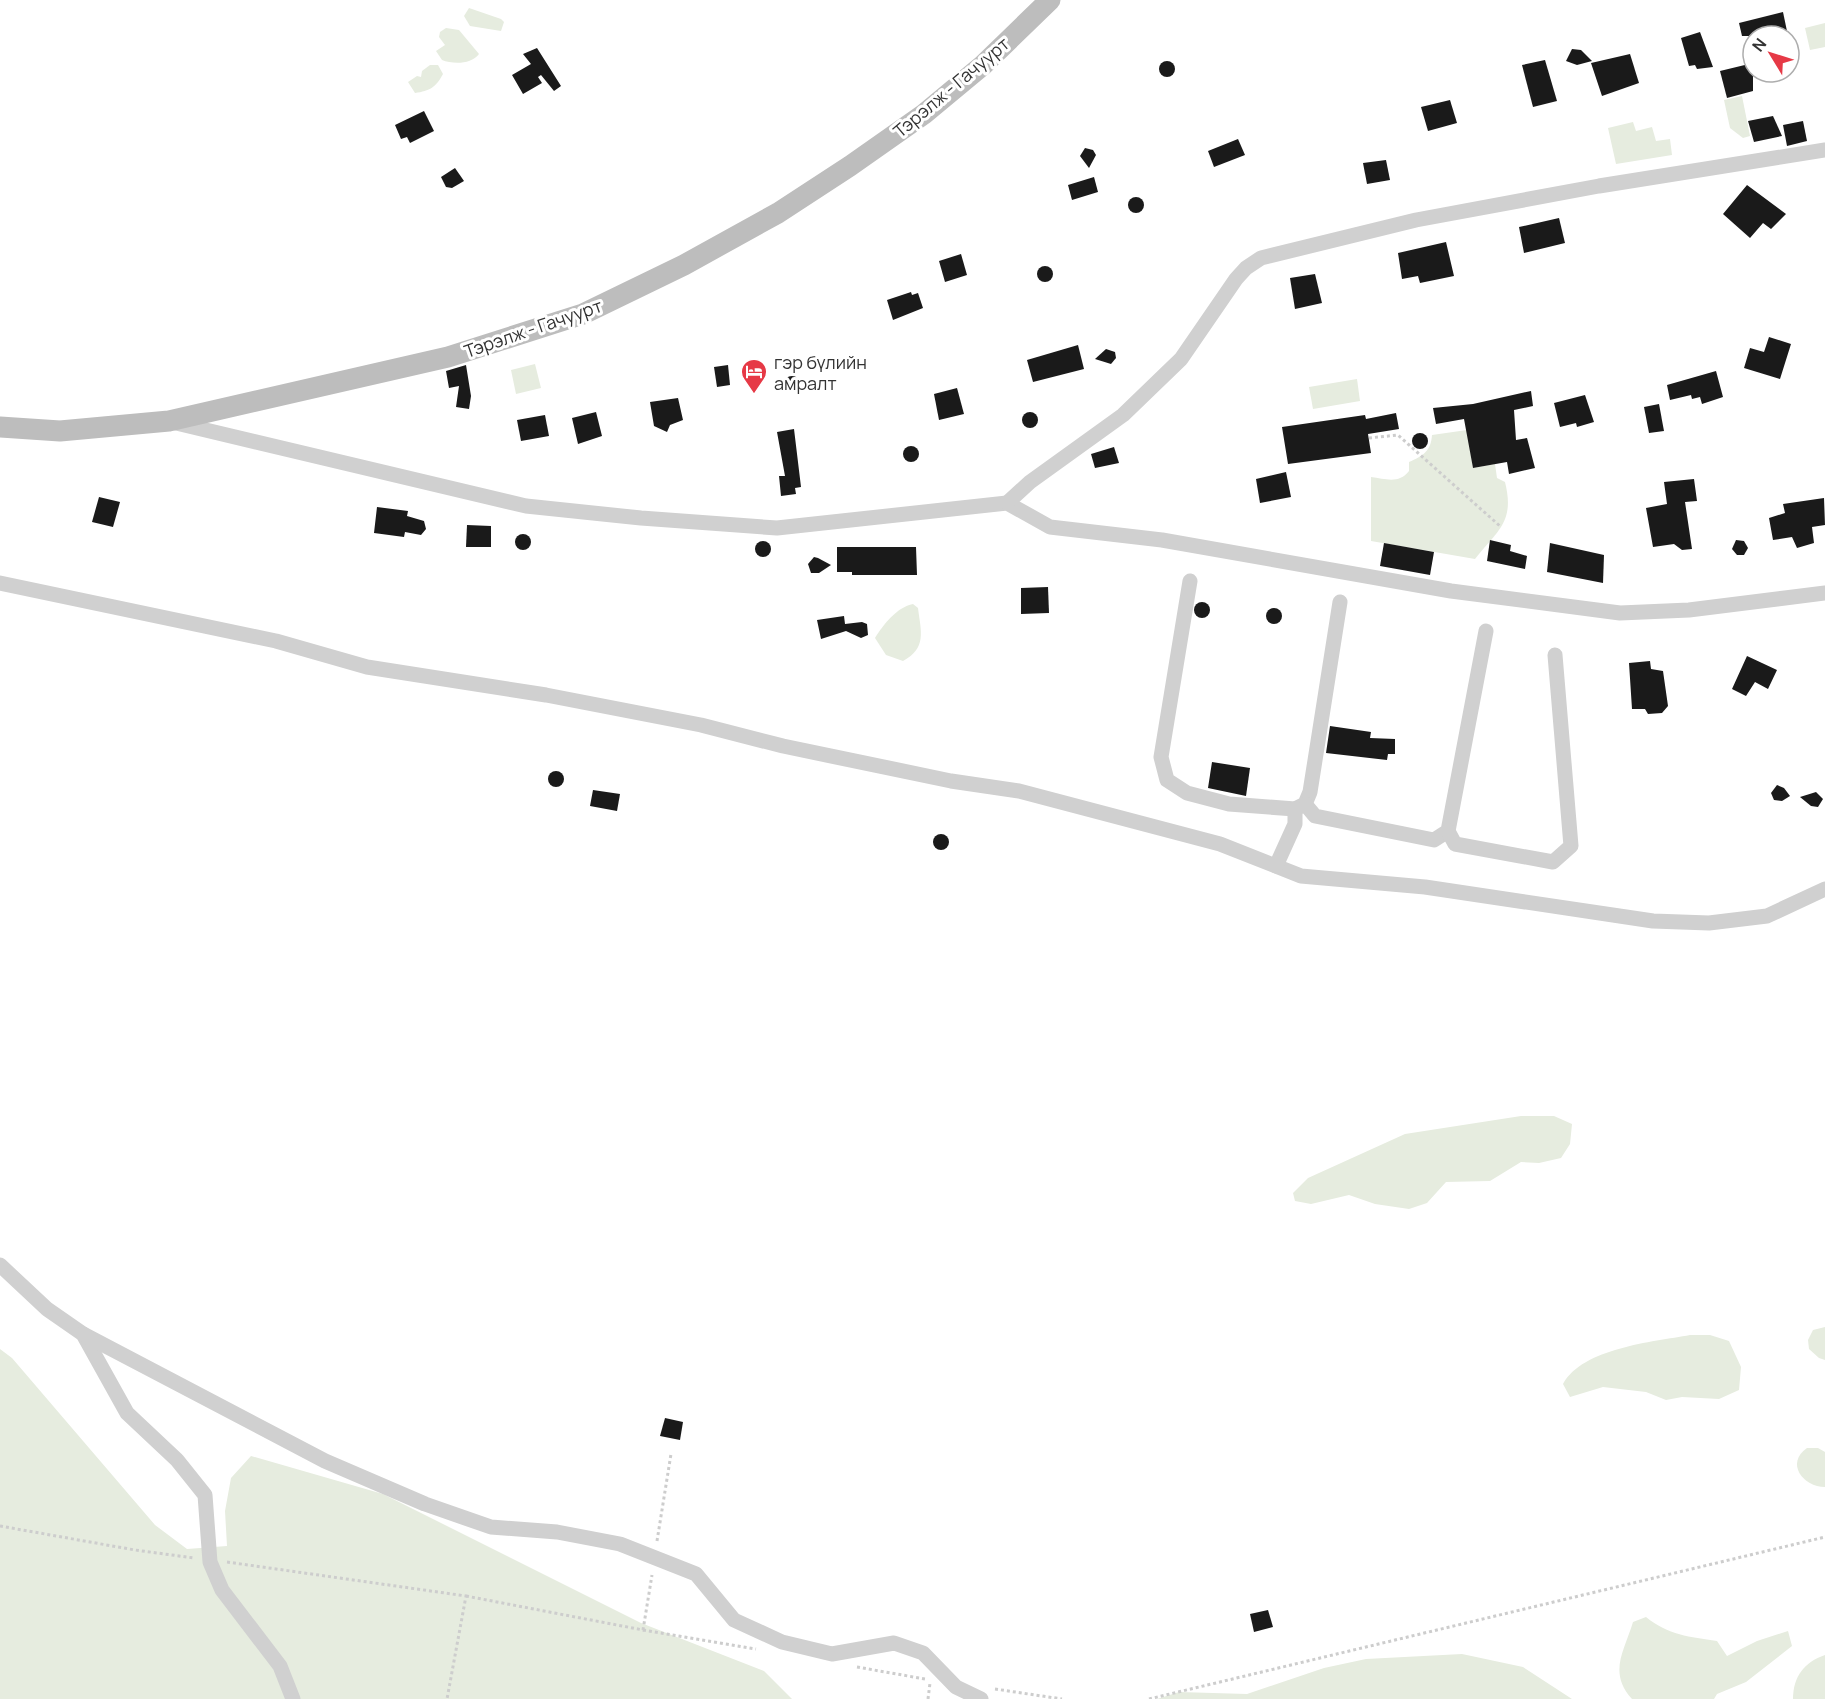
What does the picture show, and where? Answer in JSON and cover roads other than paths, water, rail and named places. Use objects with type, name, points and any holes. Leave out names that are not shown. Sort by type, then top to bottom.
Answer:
[{"type":"main road","name":"Тэрэлж - Гачуурт","points":[[0,428],[60,431],[169,421],[448,357],[583,314],[684,265],[778,213],[850,166],[924,114],[983,65],[1050,0]]},
{"type":"street","points":[[1007,503],[1030,482],[1123,415],[1181,359],[1236,279],[1246,268],[1261,258],[1416,220],[1599,186],[1825,150]]},
{"type":"street","points":[[169,421],[525,506],[641,518],[777,528],[1007,503],[1050,527],[1162,540],[1451,591],[1620,613],[1689,610],[1825,592]]},
{"type":"street","points":[[1190,581],[1161,757],[1167,780],[1187,793],[1229,804],[1300,806],[1315,816],[1434,840],[1448,831]]},
{"type":"street","points":[[0,583],[276,641],[367,667],[546,695],[700,725],[783,746],[951,782],[1019,791],[1220,844],[1301,876],[1425,887],[1653,921],[1709,923],[1767,916],[1825,889]]},
{"type":"street","points":[[1276,866],[1295,824],[1300,806],[1310,792],[1340,602]]},
{"type":"street","points":[[1486,631],[1448,831],[1455,844],[1553,862],[1571,846],[1555,655]]},
{"type":"street","points":[[0,1265],[47,1308],[83,1334],[325,1461],[425,1504],[491,1527],[557,1532],[620,1544],[696,1574],[734,1620],[782,1641],[832,1653],[894,1643],[923,1653],[956,1687],[983,1694]]},
{"type":"street","points":[[83,1334],[128,1413],[177,1460],[205,1495],[210,1528],[210,1562],[222,1590],[280,1666],[293,1699]]},
{"type":"place","name":"гэр бүлийн амралт","points":[[754,395]]}]
